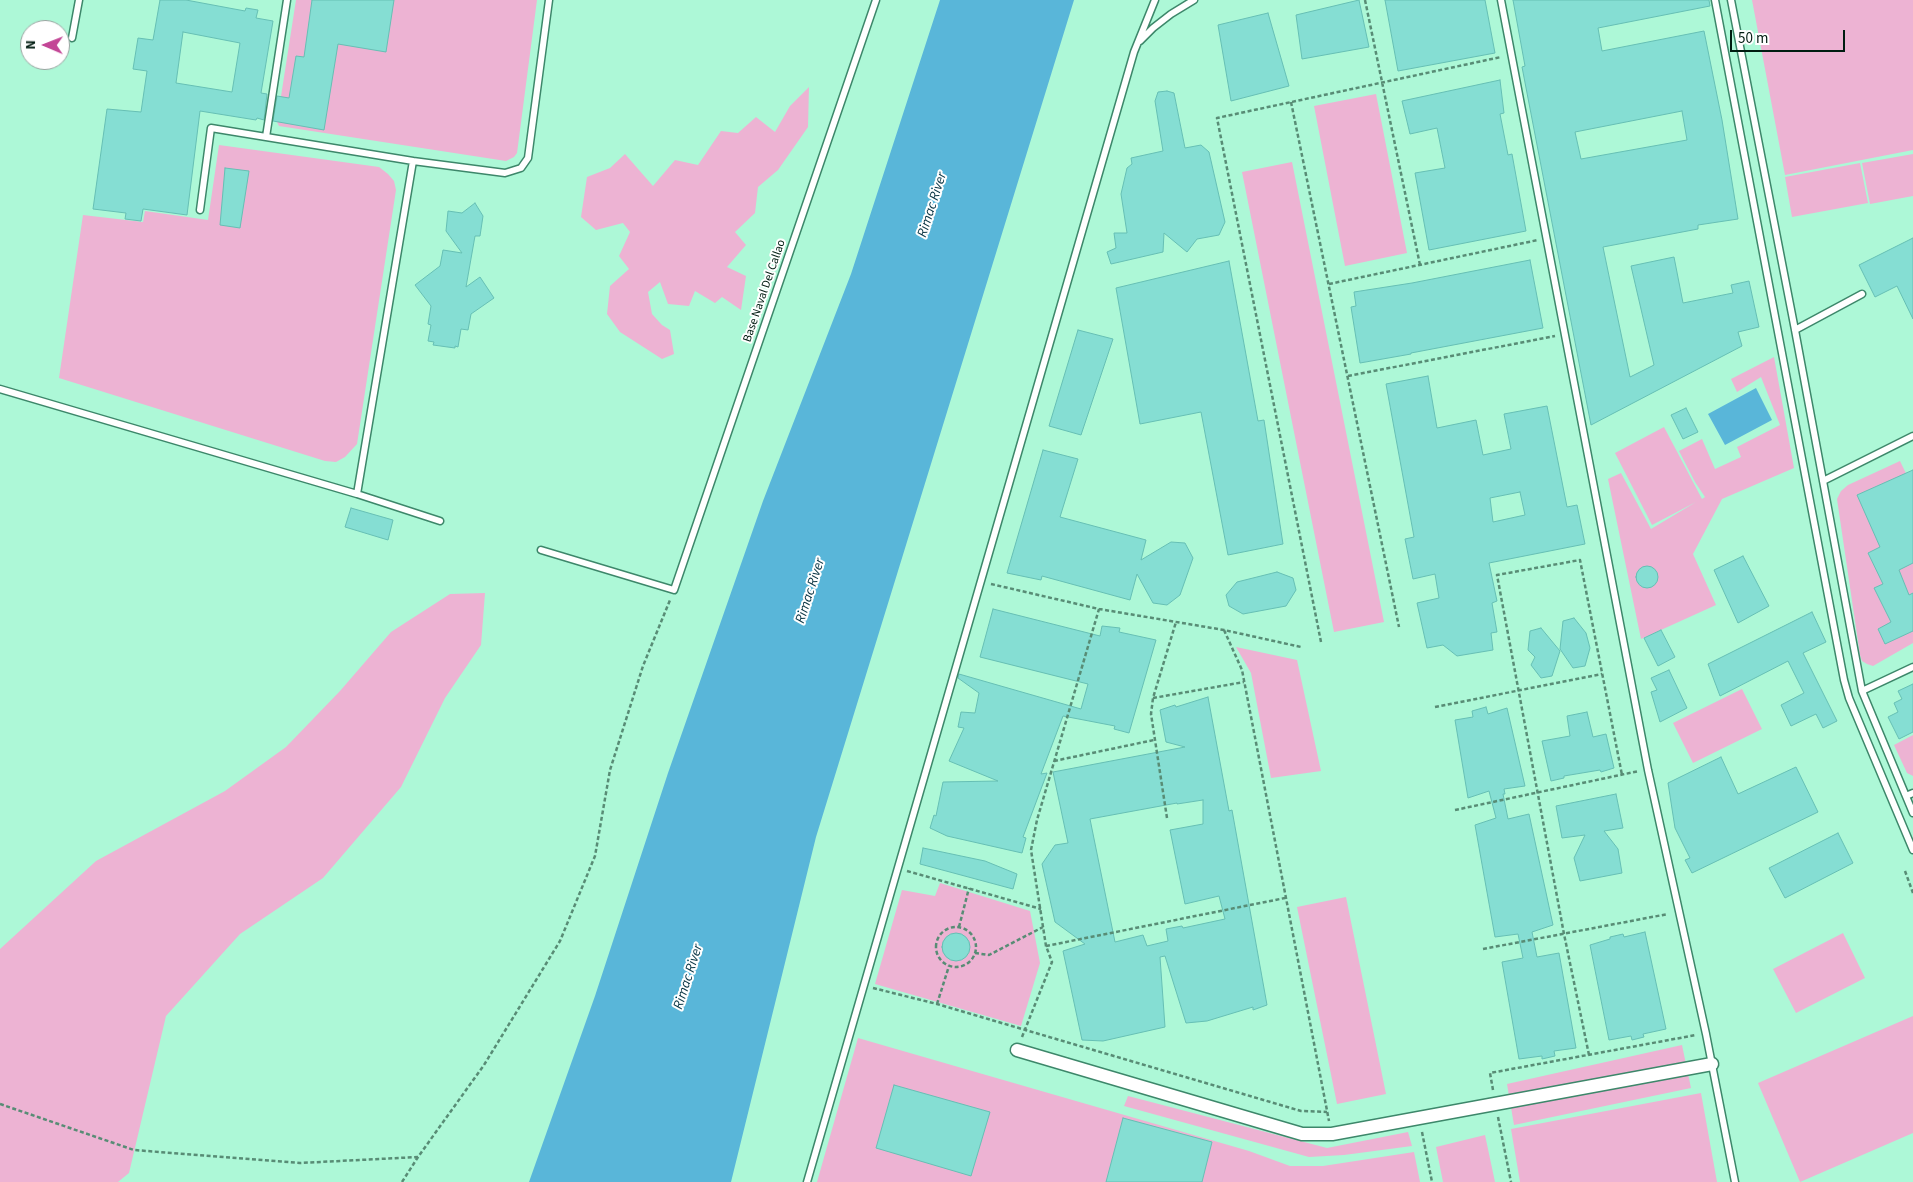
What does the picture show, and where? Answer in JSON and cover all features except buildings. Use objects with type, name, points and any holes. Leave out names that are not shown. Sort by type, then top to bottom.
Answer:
[{"type":"street","points":[[1017,1050],[1302,1134],[1332,1134],[1712,1064]]},
{"type":"lane","points":[[72,38],[79,0]]},
{"type":"lane","points":[[266,137],[287,0]]},
{"type":"lane","points":[[200,210],[211,128],[413,161],[505,173],[521,168],[528,158],[549,0]]},
{"type":"lane","name":"Base Naval Del Callao","points":[[674,590],[876,0]]},
{"type":"lane","points":[[806,1182],[1138,44],[1155,0]]},
{"type":"lane","points":[[1138,44],[1153,28],[1194,0]]},
{"type":"lane","points":[[1501,0],[1648,770],[1706,1034],[1735,1182]]},
{"type":"lane","points":[[1715,0],[1844,680],[1849,698],[1913,850]]},
{"type":"lane","points":[[1731,0],[1862,691],[1913,813]]},
{"type":"lane","points":[[357,494],[413,161]]},
{"type":"lane","points":[[1795,330],[1862,294]]},
{"type":"lane","points":[[0,389],[357,494],[440,521]]},
{"type":"lane","points":[[1823,480],[1913,436]]},
{"type":"lane","points":[[541,550],[674,590]]},
{"type":"lane","points":[[1862,691],[1913,668]]},
{"type":"lane","points":[[1906,796],[1913,793]]},
{"type":"path","points":[[1365,0],[1384,82],[1420,265]]},
{"type":"path","points":[[1321,642],[1217,118],[1511,55]]},
{"type":"path","points":[[1291,102],[1399,627]]},
{"type":"path","points":[[1329,284],[1546,238]]},
{"type":"path","points":[[1348,376],[1565,335]]},
{"type":"path","points":[[1589,1055],[1564,934],[1497,575],[1580,560],[1622,775]]},
{"type":"path","points":[[982,582],[1099,609],[1224,630],[1301,647]]},
{"type":"path","points":[[402,1182],[484,1065],[560,941],[595,856],[610,770],[643,666],[674,590]]},
{"type":"path","points":[[1017,1050],[1052,962],[1046,946],[1031,850],[1037,820],[1099,609]]},
{"type":"path","points":[[1166,818],[1151,714],[1153,698],[1176,622]]},
{"type":"path","points":[[1224,630],[1242,670],[1332,1134]]},
{"type":"path","points":[[1435,707],[1602,674]]},
{"type":"path","points":[[1153,698],[1244,682]]},
{"type":"path","points":[[1054,761],[1154,740]]},
{"type":"path","points":[[1455,810],[1648,770]]},
{"type":"path","points":[[898,868],[1040,909]]},
{"type":"path","points":[[1905,870],[1913,893]]},
{"type":"path","points":[[959,927],[968,888]]},
{"type":"path","points":[[1046,946],[1286,898]]},
{"type":"path","points":[[1483,949],[1680,912]]},
{"type":"path","points":[[959,927],[966,929],[974,940],[974,953],[967,963],[955,967],[949,966],[939,957],[936,945],[946,929],[959,927]]},
{"type":"path","points":[[974,953],[989,954],[1043,927]]},
{"type":"path","points":[[936,1004],[949,966]]},
{"type":"path","points":[[864,986],[936,1004],[1301,1111],[1327,1112]]},
{"type":"path","points":[[1511,1182],[1490,1073],[1706,1034]]},
{"type":"path","points":[[0,1104],[134,1150],[300,1163],[418,1157]]},
{"type":"path","points":[[1420,1118],[1432,1182]]},
{"type":"shaded area","points":[[296,0],[537,0],[517,153],[506,161],[279,126],[277,122]]},
{"type":"shaded area","points":[[1752,0],[1913,0],[1913,150],[1785,175]]},
{"type":"shaded area","points":[[809,87],[808,127],[778,170],[758,187],[755,213],[735,232],[746,245],[727,267],[746,276],[741,310],[722,297],[715,303],[695,291],[689,306],[668,304],[660,282],[648,292],[652,314],[662,325],[670,330],[674,354],[662,359],[620,332],[607,314],[610,286],[629,269],[619,256],[630,232],[623,223],[596,230],[581,217],[587,177],[610,168],[625,154],[653,186],[675,160],[698,165],[721,131],[738,133],[756,117],[775,132],[790,106]]},
{"type":"shaded area","points":[[1376,94],[1407,253],[1345,266],[1314,106]]},
{"type":"shaded area","points":[[219,145],[379,167],[394,181],[396,190],[357,444],[345,457],[336,462],[325,461],[59,378],[83,215],[143,222],[145,211],[208,220]]},
{"type":"shaded area","points":[[1913,154],[1913,196],[1870,204],[1862,163]]},
{"type":"shaded area","points":[[1292,162],[1384,622],[1334,632],[1242,172]]},
{"type":"shaded area","points":[[1860,163],[1868,203],[1792,217],[1785,177]]},
{"type":"shaded area","points":[[1774,357],[1794,468],[1722,499],[1693,554],[1716,605],[1641,639],[1608,479],[1621,473],[1651,529],[1696,502],[1652,525],[1615,453],[1664,427],[1702,499],[1705,497],[1679,451],[1702,439],[1715,469],[1741,457],[1737,447],[1780,425],[1761,377],[1737,392],[1731,379]]},
{"type":"shaded area","points":[[1900,461],[1913,488],[1913,643],[1873,666],[1862,661],[1860,655],[1837,499],[1841,491],[1848,485]]},
{"type":"shaded area","points":[[485,593],[481,645],[445,698],[401,787],[323,878],[240,934],[166,1016],[129,1173],[118,1182],[0,1182],[0,949],[96,861],[225,791],[286,747],[340,691],[391,632],[450,594]]},
{"type":"shaded area","points":[[1236,647],[1297,660],[1321,771],[1271,778],[1251,673]]},
{"type":"shaded area","points":[[1742,689],[1762,729],[1693,763],[1673,723]]},
{"type":"shaded area","points":[[1913,735],[1913,776],[1907,773],[1894,745]]},
{"type":"shaded area","points":[[940,883],[1030,911],[1040,963],[1021,1026],[875,984],[902,890],[935,896]]},
{"type":"shaded area","points":[[1346,897],[1386,1094],[1337,1104],[1297,907]]},
{"type":"shaded area","points":[[1843,933],[1865,978],[1796,1013],[1773,969]]},
{"type":"shaded area","points":[[1913,1016],[1913,1133],[1800,1182],[1758,1083]]},
{"type":"shaded area","points":[[858,1038],[1249,1151],[1290,1166],[1323,1166],[1414,1152],[1420,1182],[817,1182]]},
{"type":"shaded area","points":[[1682,1045],[1691,1088],[1514,1125],[1507,1084]]},
{"type":"shaded area","points":[[1701,1093],[1717,1182],[1520,1182],[1511,1129]]},
{"type":"shaded area","points":[[1128,1096],[1327,1148],[1408,1132],[1412,1146],[1344,1155],[1309,1157],[1124,1106]]},
{"type":"shaded area","points":[[1485,1135],[1495,1182],[1443,1182],[1436,1147]]},
{"type":"water","name":"Rimac River","points":[[940,0],[1074,0],[816,837],[731,1182],[529,1182],[595,996],[668,773],[763,501],[851,274]]},
{"type":"water","points":[[1756,388],[1772,420],[1725,445],[1708,414]]}]
